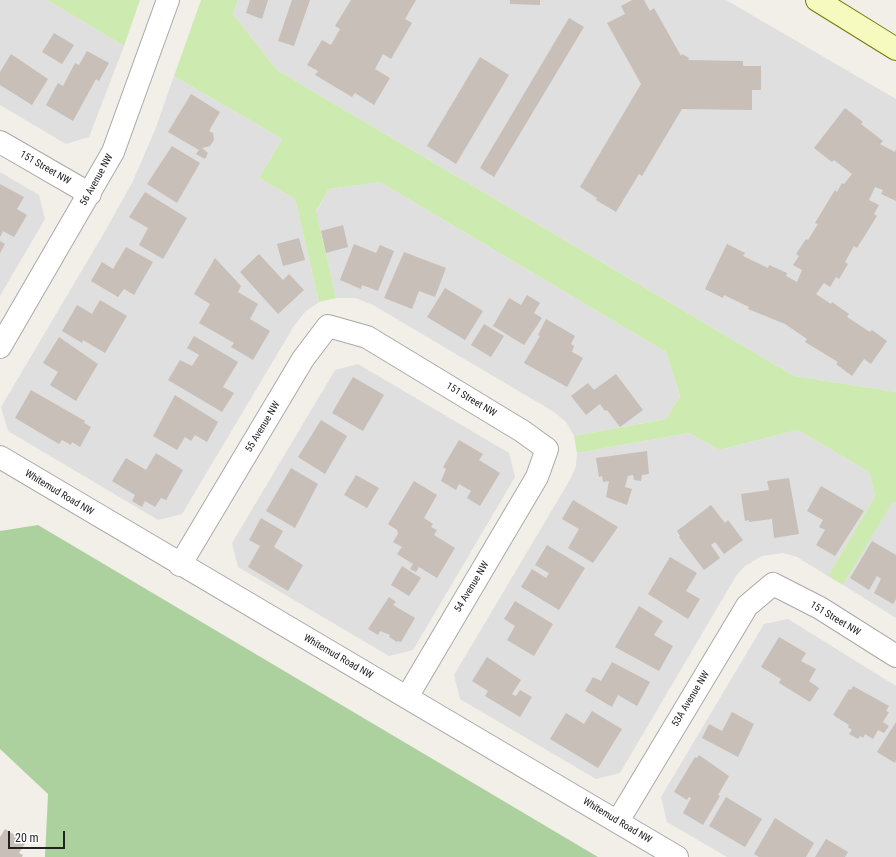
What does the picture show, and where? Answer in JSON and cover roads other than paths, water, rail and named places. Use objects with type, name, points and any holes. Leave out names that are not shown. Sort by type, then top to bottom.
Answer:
[{"type":"street","name":"56 Avenue NW","points":[[0,347],[113,152],[168,0]]},
{"type":"street","points":[[817,0],[894,45]]},
{"type":"street","name":"151 Street NW","points":[[0,142],[90,194]]},
{"type":"street","name":"55 Avenue NW","points":[[180,565],[303,359],[328,326],[367,337]]},
{"type":"street","name":"151 Street NW","points":[[367,337],[522,431],[547,449],[537,477]]},
{"type":"street","name":"Whitemud Road NW","points":[[0,457],[180,565],[677,857]]},
{"type":"street","name":"54 Avenue NW","points":[[407,697],[537,477]]},
{"type":"street","name":"151 Street NW","points":[[773,584],[820,608],[896,656]]},
{"type":"street","name":"53A Avenue NW","points":[[618,821],[747,606],[773,584]]}]
